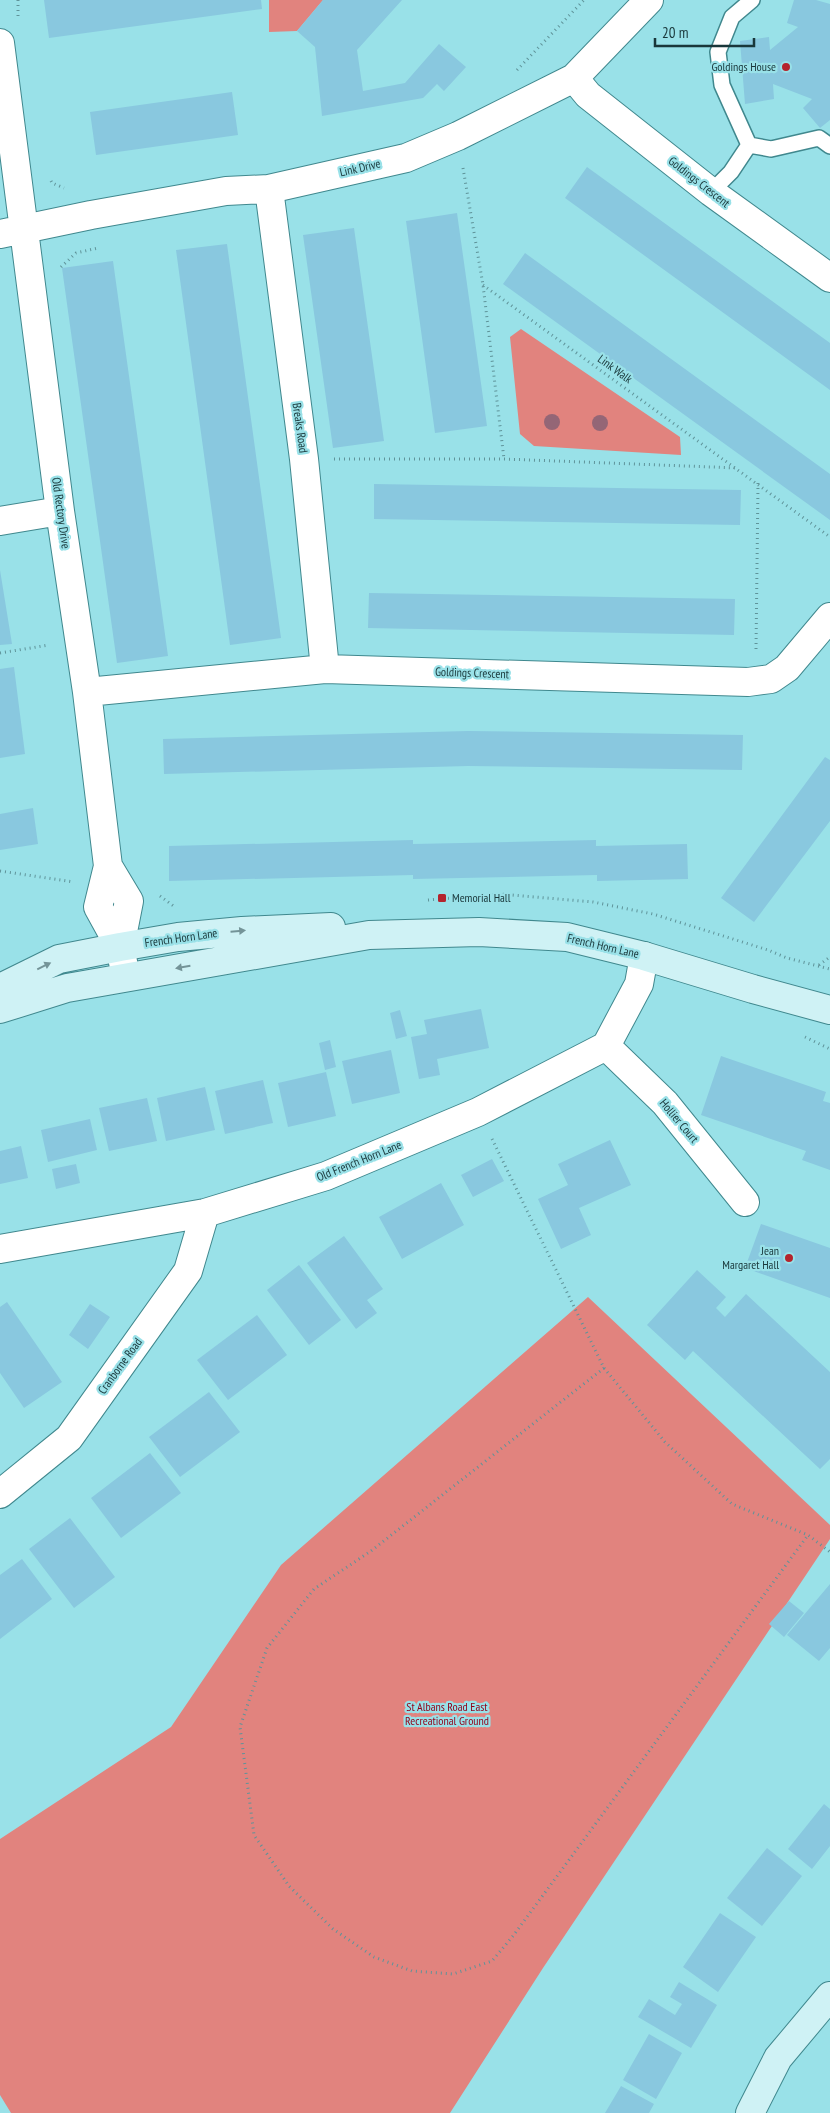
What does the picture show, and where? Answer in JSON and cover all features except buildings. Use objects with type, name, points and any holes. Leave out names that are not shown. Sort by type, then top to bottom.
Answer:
[{"type":"main road","name":"French Horn Lane","points":[[0,988],[60,959],[178,937],[242,930],[344,927],[369,935]]},
{"type":"main road","name":"French Horn Lane","points":[[0,1009],[67,988],[369,935],[479,932],[566,937],[644,956],[752,989],[830,1010]]},
{"type":"main road","points":[[750,2113],[778,2058],[830,1996]]},
{"type":"street","name":"Link Drive","points":[[12,232],[92,215],[226,191],[269,189],[406,158],[458,136],[574,78],[650,0]]},
{"type":"street","name":"Old Rectory Drive","points":[[0,43],[12,232],[60,511],[87,692],[108,866],[98,907],[120,947]]},
{"type":"street","name":"Goldings Crescent","points":[[574,78],[588,95],[711,192],[830,278]]},
{"type":"street","name":"Breaks Road","points":[[269,189],[304,459],[325,668]]},
{"type":"street","points":[[0,521],[60,511]]},
{"type":"street","points":[[771,679],[787,668],[830,616]]},
{"type":"street","name":"Goldings Crescent","points":[[87,692],[325,668],[748,682],[771,679]]},
{"type":"street","points":[[120,947],[126,977]]},
{"type":"street","points":[[606,1046],[638,984],[644,956]]},
{"type":"street","name":"Old French Horn Lane","points":[[0,1249],[206,1213],[326,1176],[478,1112],[606,1046]]},
{"type":"street","name":"Hollier Court","points":[[606,1046],[665,1103],[746,1202]]},
{"type":"street","name":"Cranborne Road","points":[[0,1494],[69,1438],[188,1271],[206,1213]]},
{"type":"lane","points":[[749,145],[722,85],[718,52],[732,17],[752,0]]},
{"type":"lane","points":[[749,145],[771,149],[819,138],[830,146]]},
{"type":"lane","points":[[711,192],[731,172],[749,145]]},
{"type":"path","points":[[18,0],[18,22]]},
{"type":"path","points":[[512,76],[584,0]]},
{"type":"path","points":[[458,136],[482,285],[504,459]]},
{"type":"path","points":[[49,176],[52,183],[69,190]]},
{"type":"path","points":[[59,270],[63,263],[76,253],[98,248]]},
{"type":"path","name":"Link Walk","points":[[482,285],[830,536]]},
{"type":"path","points":[[304,459],[504,459],[738,468]]},
{"type":"path","points":[[758,483],[755,647],[771,679]]},
{"type":"path","points":[[0,653],[79,640]]},
{"type":"path","points":[[0,871],[74,882]]},
{"type":"path","points":[[768,950],[787,958],[830,969]]},
{"type":"path","points":[[818,965],[830,957]]},
{"type":"path","points":[[478,1112],[572,1299],[604,1368],[665,1442],[732,1504],[808,1535],[830,1552]]},
{"type":"path","points":[[604,1368],[371,1550],[314,1589],[267,1648],[240,1727],[254,1835],[289,1886],[333,1929],[374,1957],[412,1971],[453,1974],[492,1961],[513,1936],[808,1535]]},
{"type":"green space","points":[[269,0],[323,0],[297,31],[269,32]]},
{"type":"green space","points":[[521,329],[680,437],[681,455],[534,446],[520,434],[510,337]]},
{"type":"green space","name":"St Albans Road East Recreational Ground","points":[[588,1297],[830,1525],[830,1539],[543,1968],[450,2113],[11,2113],[0,2095],[0,1839],[171,1727],[281,1565]]},
{"type":"place","name":"Goldings House","points":[[786,67]]},
{"type":"place","name":"Memorial Hall","points":[[442,898]]},
{"type":"place","name":"Jean Margaret Hall","points":[[789,1258]]}]
